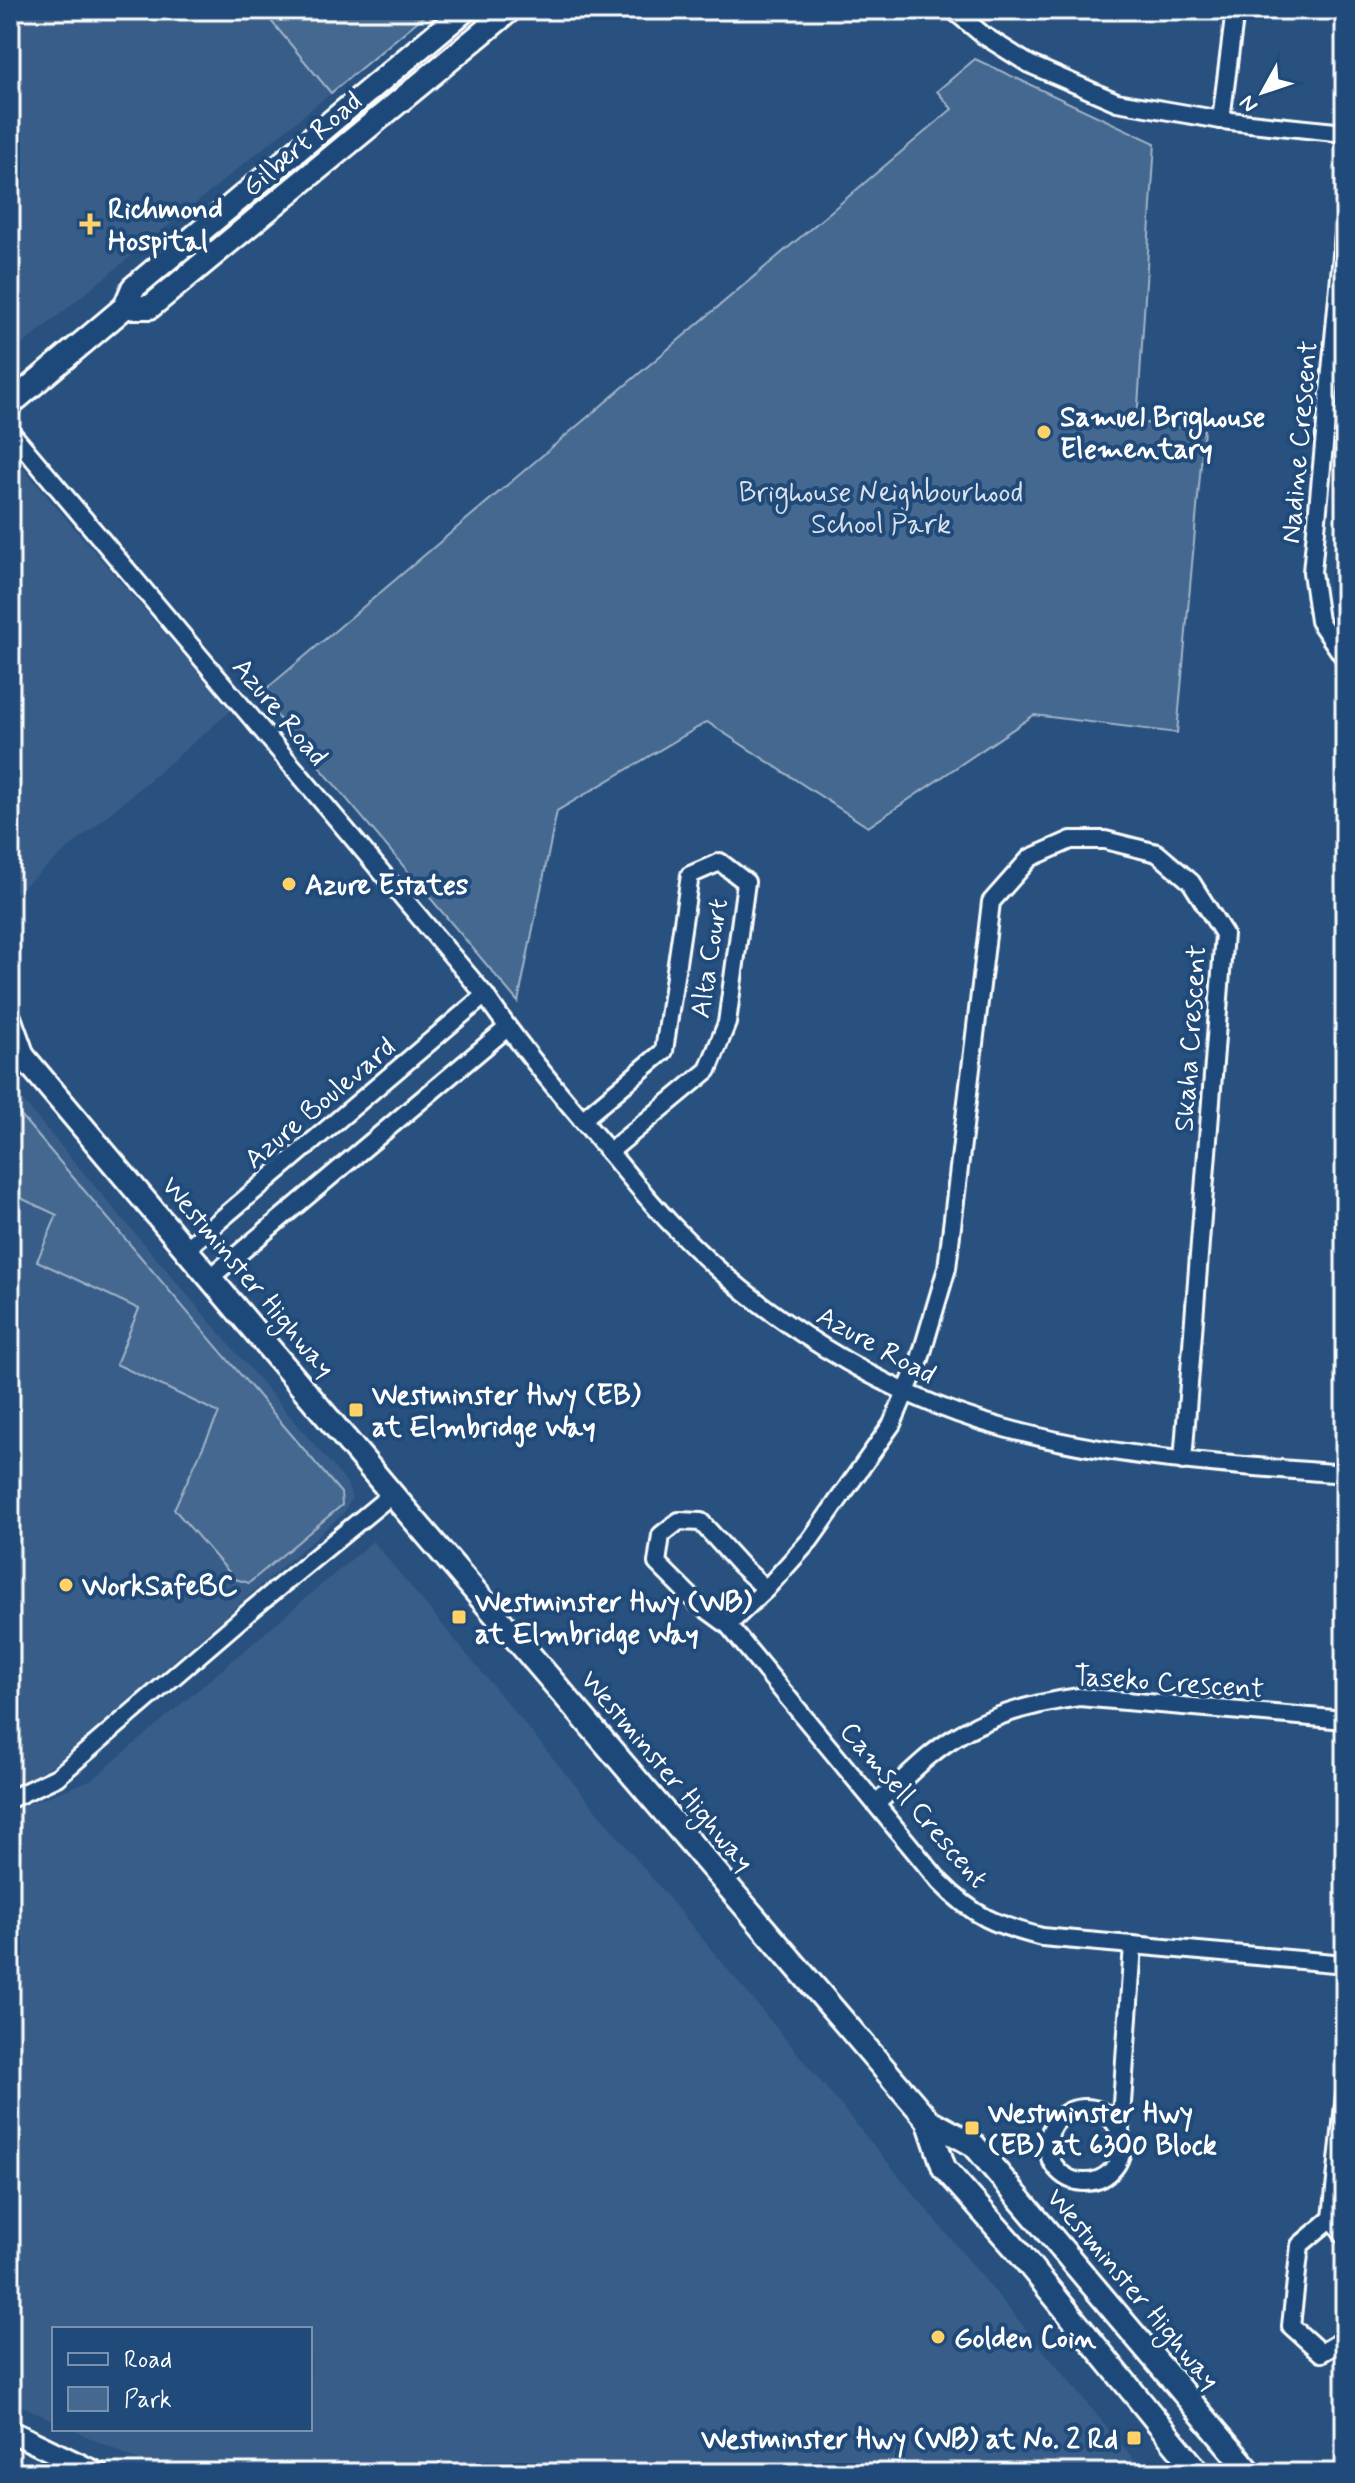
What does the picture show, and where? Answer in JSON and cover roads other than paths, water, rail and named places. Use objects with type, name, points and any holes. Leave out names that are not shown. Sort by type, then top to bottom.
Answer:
[{"type":"main road","name":"Gilbert Road","points":[[10,404],[125,307],[133,288],[465,10]]},
{"type":"main road","name":"Gilbert Road","points":[[125,307],[150,307],[510,10]]},
{"type":"main road","name":"Westminster Highway","points":[[10,1020],[17,1052],[187,1248],[392,1494],[928,2120],[974,2145],[1251,2473]]},
{"type":"main road","name":"Westminster Highway","points":[[928,2120],[944,2168],[1026,2261],[1199,2473]]},
{"type":"street","points":[[953,10],[983,35],[1029,64],[1117,102],[1221,120],[1345,133]]},
{"type":"street","points":[[1221,120],[1235,10]]},
{"type":"street","name":"Nadine Crescent","points":[[1345,223],[1312,572],[1319,621],[1345,659]]},
{"type":"street","name":"Azure Road","points":[[10,431],[485,995],[507,1028],[609,1152],[672,1225],[748,1294],[812,1340],[907,1391],[1002,1428],[1082,1447],[1183,1461],[1345,1474]]},
{"type":"street","name":"Skaha Crescent","points":[[907,1391],[947,1268],[991,902],[1030,858],[1071,840],[1105,840],[1157,853],[1191,882],[1224,934],[1183,1461]]},
{"type":"street","name":"Alta Court","points":[[582,1120],[664,1051],[690,875],[720,862],[746,882],[727,1023],[708,1070],[609,1152]]},
{"type":"street","name":"Azure Boulevard","points":[[187,1248],[485,995]]},
{"type":"street","points":[[211,1277],[507,1028]]},
{"type":"street","points":[[728,1625],[810,1540],[892,1424],[907,1391]]},
{"type":"street","points":[[10,1799],[57,1777],[392,1494]]},
{"type":"street","name":"Camsell Crescent","points":[[766,1589],[701,1522],[679,1521],[661,1535],[657,1563],[695,1601],[728,1625],[962,1905],[1012,1929],[1042,1937],[1345,1964]]},
{"type":"street","name":"Taseko Crescent","points":[[877,1803],[953,1738],[985,1722],[1047,1701],[1079,1697],[1345,1720]]},
{"type":"street","points":[[1120,2132],[1108,2115],[1098,2110],[1076,2109],[1057,2120],[1052,2129],[1049,2139],[1052,2161],[1066,2177],[1094,2181],[1111,2171],[1121,2155],[1133,1945]]},
{"type":"street","points":[[1345,2095],[1332,2218],[1345,2236]]},
{"type":"street","points":[[1332,2218],[1300,2245],[1291,2326],[1321,2353],[1345,2339]]},
{"type":"street","points":[[10,2431],[97,2473]]},
{"type":"place","name":"Richmond Hospital","points":[[90,224]]},
{"type":"place","name":"Samuel Brighouse Elementary","points":[[1044,432]]},
{"type":"place","name":"Azure Estates","points":[[289,884]]},
{"type":"place","name":"Westminster Hwy (EB) at Elmbridge Way","points":[[356,1410]]},
{"type":"place","name":"WorkSafeBC","points":[[66,1585]]},
{"type":"place","name":"Westminster Hwy (WB) at Elmbridge Way","points":[[459,1617]]},
{"type":"place","name":"Westminster Hwy (EB) at 6300 Block","points":[[972,2128]]},
{"type":"place","name":"Golden Coin","points":[[938,2337]]},
{"type":"place","name":"Westminster Hwy (WB) at No. 2 Rd","points":[[1134,2438]]},
{"type":"park label","name":"Brighouse Neighbourhood School Park","points":[[881,507]]}]
